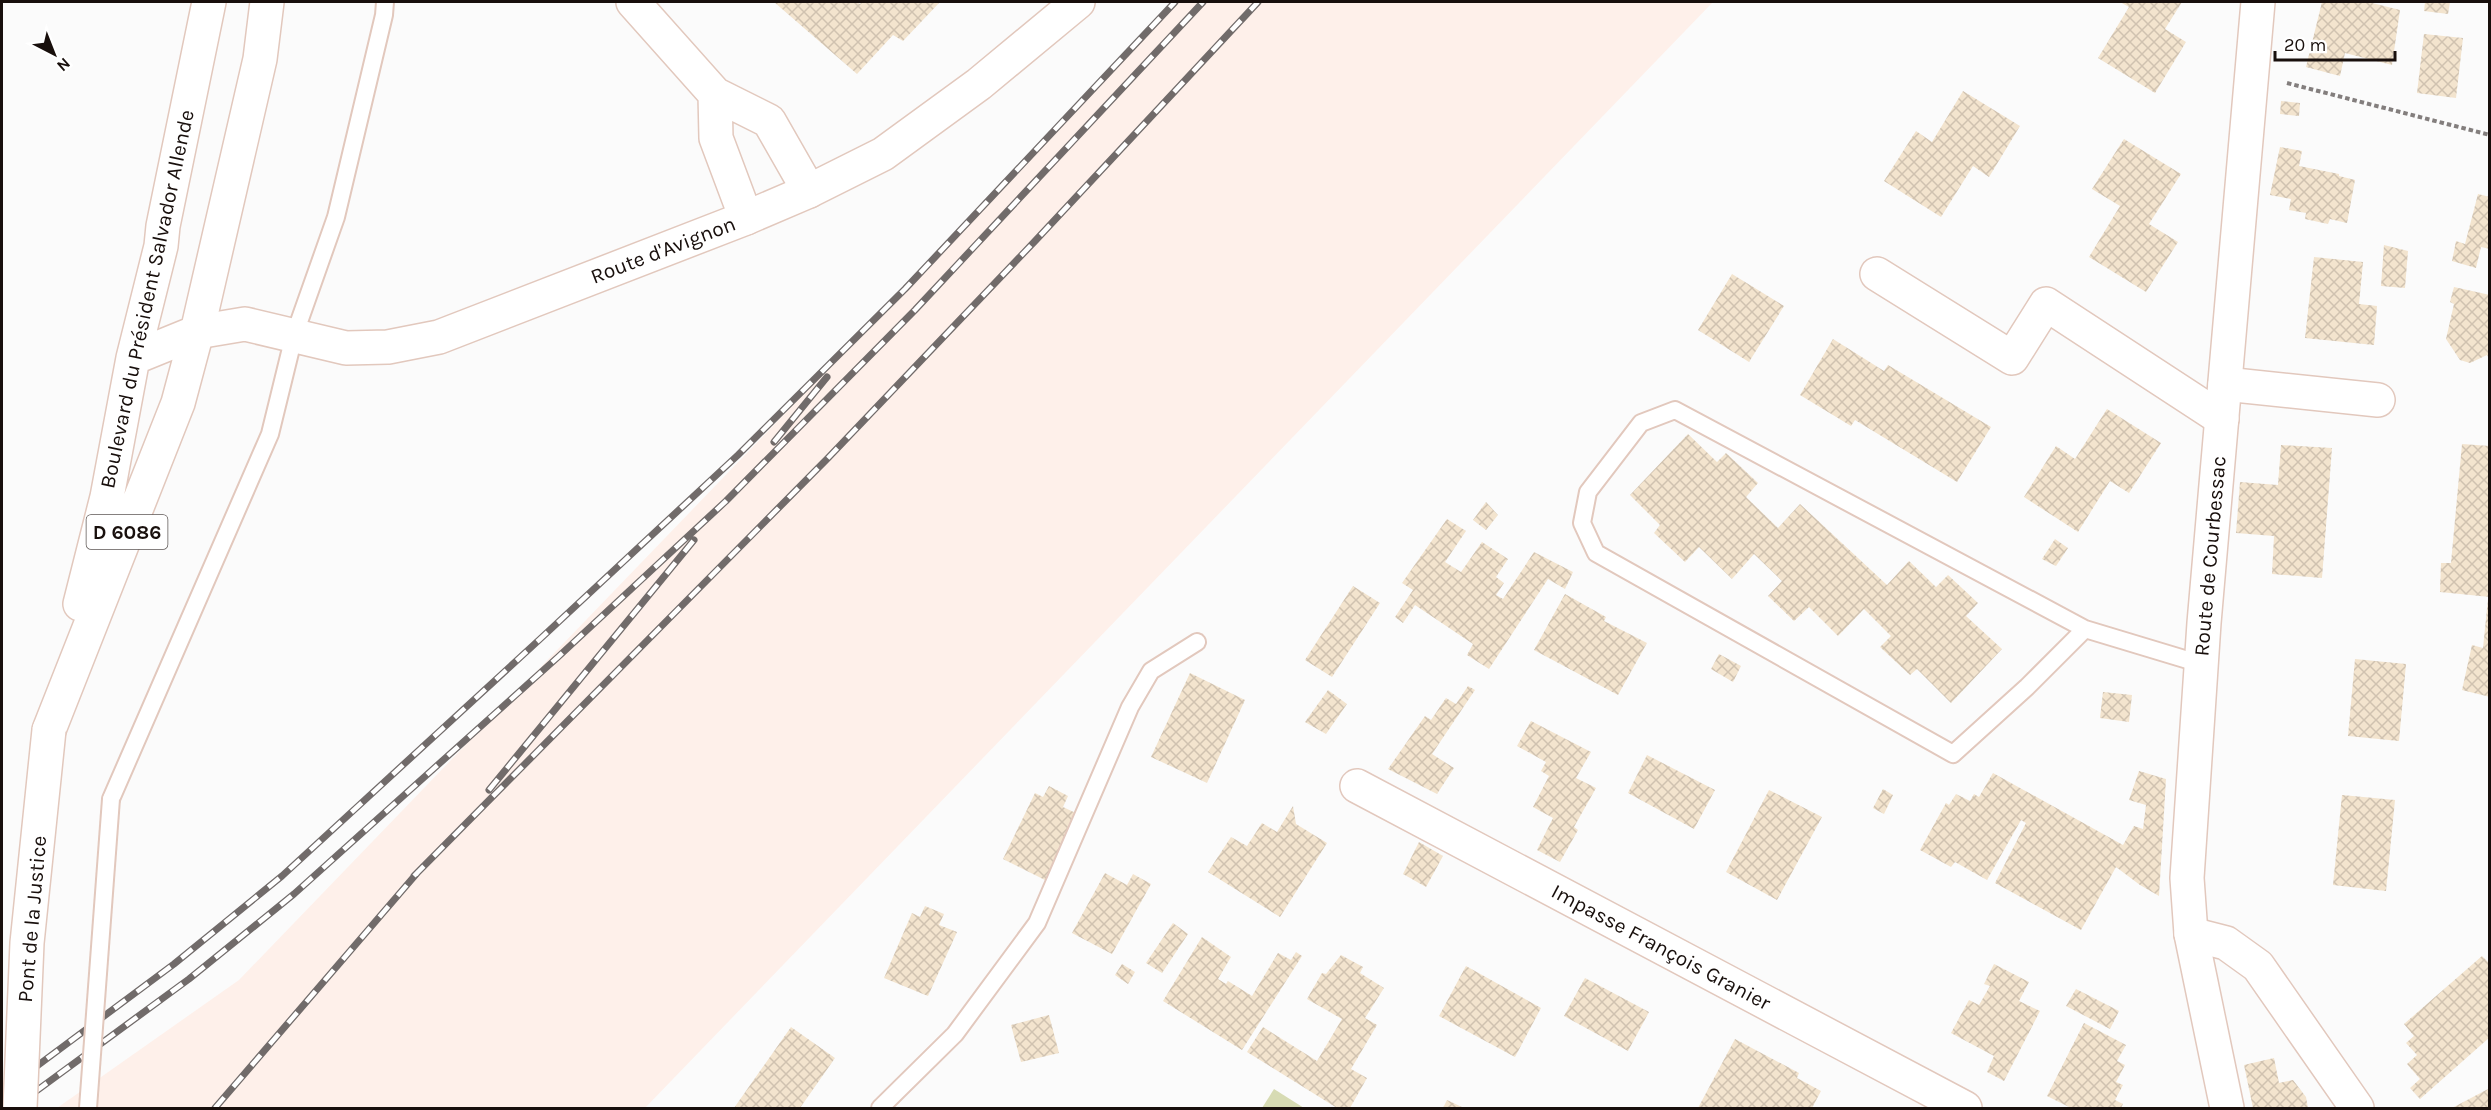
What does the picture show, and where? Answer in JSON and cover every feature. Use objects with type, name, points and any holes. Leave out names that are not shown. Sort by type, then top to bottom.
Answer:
[{"type":"street","name":"Boulevard du Président Salvador Allende","points":[[49,730],[107,497],[133,358],[161,246],[163,226],[209,2]]},
{"type":"street","name":"Boulevard du Président Salvador Allende","points":[[49,730],[178,403],[260,59],[267,2]]},
{"type":"street","name":"Route d'Avignon","points":[[133,358],[196,332],[245,324],[346,348],[388,347],[439,337],[746,218],[809,191],[883,154],[979,84],[1078,2]]},
{"type":"street","name":"Route de Courbessac","points":[[2228,1108],[2191,934],[2187,879],[2201,664],[2258,2]]},
{"type":"street","points":[[648,7],[715,94],[769,121],[809,191]]},
{"type":"street","points":[[715,94],[716,138],[746,218]]},
{"type":"street","points":[[1877,274],[2012,358],[2046,304],[2222,419]]},
{"type":"street","points":[[2225,384],[2378,400]]},
{"type":"street","name":"Pont de la Justice","points":[[21,1108],[27,943],[49,730]]},
{"type":"street","name":"Impasse François Granier","points":[[1357,786],[1965,1108]]},
{"type":"street","points":[[2191,934],[2226,943],[2258,966],[2358,1108]]},
{"type":"lane","points":[[88,1108],[111,800],[270,434],[294,336],[336,217],[384,15],[385,2]]},
{"type":"lane","points":[[2085,629],[2027,687],[1953,754],[1596,553],[1582,524],[1588,492],[1641,423],[1675,410],[2085,629],[2201,664]]},
{"type":"lane","points":[[880,1108],[955,1034],[1037,923],[1130,707],[1151,672],[1197,642]]},
{"type":"path","points":[[2251,74],[2490,135]]},
{"type":"shaded area","points":[[1178,2],[1713,2],[645,1108],[57,1108],[239,980],[905,289]]},
{"type":"green space","points":[[1274,1089],[1304,1108],[1262,1108]]},
{"type":"building","points":[[774,2],[857,2],[860,4],[862,2],[940,2],[903,41],[893,35],[857,74]]},
{"type":"building","points":[[2120,2],[2182,2],[2165,29],[2186,42],[2155,93],[2098,58],[2129,7]]},
{"type":"building","points":[[2322,2],[2368,2],[2400,10],[2392,65],[2345,53],[2340,76],[2306,67]]},
{"type":"building","points":[[2425,2],[2450,2],[2448,14],[2424,11]]},
{"type":"building","points":[[2424,34],[2463,38],[2456,98],[2417,93]]},
{"type":"building","points":[[1963,91],[2020,126],[1989,177],[1973,166],[1941,217],[1884,181],[1916,131],[1932,142]]},
{"type":"building","points":[[2281,101],[2300,103],[2299,116],[2280,114]]},
{"type":"building","points":[[2124,139],[2181,174],[2149,224],[2178,242],[2146,292],[2089,257],[2120,206],[2092,189]]},
{"type":"building","points":[[2280,147],[2302,151],[2299,166],[2339,174],[2339,176],[2355,180],[2347,223],[2330,219],[2328,224],[2305,219],[2306,213],[2289,210],[2291,199],[2270,195]]},
{"type":"building","points":[[2478,194],[2490,197],[2490,249],[2481,247],[2476,268],[2452,261],[2456,241],[2465,244]]},
{"type":"building","points":[[2384,245],[2408,251],[2405,288],[2381,286]]},
{"type":"building","points":[[2314,257],[2363,262],[2359,304],[2377,306],[2374,345],[2305,338]]},
{"type":"building","points":[[1732,274],[1784,306],[1749,362],[1698,330]]},
{"type":"building","points":[[2454,287],[2490,295],[2490,360],[2487,355],[2470,363],[2460,360],[2446,339],[2454,304],[2450,302]]},
{"type":"building","points":[[1833,339],[1884,371],[1888,365],[1991,427],[1957,482],[1855,420],[1851,426],[1800,395]]},
{"type":"building","points":[[2107,409],[2161,443],[2129,493],[2110,481],[2078,532],[2024,497],[2056,446],[2075,459]]},
{"type":"building","points":[[1688,434],[1717,462],[1726,453],[1758,483],[1746,497],[1778,528],[1800,504],[1887,585],[1909,561],[1936,587],[1948,575],[1978,603],[1966,616],[2002,649],[1951,703],[1917,669],[1910,675],[1880,647],[1891,636],[1864,609],[1838,636],[1809,607],[1794,621],[1768,596],[1782,581],[1754,554],[1732,579],[1699,547],[1685,562],[1654,533],[1660,525],[1630,495]]},
{"type":"building","points":[[2462,444],[2490,446],[2490,597],[2440,592],[2441,563],[2451,563]]},
{"type":"building","points":[[2281,445],[2332,448],[2322,578],[2272,574],[2274,536],[2236,533],[2240,482],[2278,485]]},
{"type":"building","points":[[1486,502],[1498,515],[1486,530],[1473,520]]},
{"type":"building","points":[[1447,519],[1466,531],[1445,562],[1461,572],[1482,542],[1508,559],[1496,577],[1504,583],[1496,595],[1503,599],[1534,552],[1573,572],[1565,589],[1548,579],[1489,669],[1467,655],[1473,644],[1415,605],[1403,623],[1395,617],[1413,590],[1402,583]]},
{"type":"building","points":[[2055,539],[2068,548],[2056,566],[2042,559]]},
{"type":"building","points":[[1353,586],[1380,603],[1332,677],[1305,660]]},
{"type":"building","points":[[1565,594],[1606,617],[1604,621],[1647,643],[1618,695],[1534,650]]},
{"type":"building","points":[[2488,599],[2490,599],[2490,697],[2462,690],[2472,645],[2483,648]]},
{"type":"building","points":[[1719,654],[1741,666],[1733,682],[1711,669]]},
{"type":"building","points":[[2355,659],[2406,664],[2399,741],[2348,736]]},
{"type":"building","points":[[1190,673],[1245,700],[1207,783],[1151,757]]},
{"type":"building","points":[[1468,686],[1475,690],[1432,754],[1454,768],[1437,794],[1388,769],[1425,716],[1431,720],[1446,698],[1456,704]]},
{"type":"building","points":[[1328,690],[1347,704],[1326,734],[1305,722]]},
{"type":"building","points":[[2103,692],[2132,695],[2129,722],[2100,718]]},
{"type":"building","points":[[1531,721],[1591,752],[1576,778],[1596,788],[1574,827],[1578,830],[1560,862],[1537,850],[1553,818],[1533,807],[1549,776],[1541,771],[1546,762],[1517,746]]},
{"type":"building","points":[[1647,755],[1715,790],[1694,829],[1628,793]]},
{"type":"building","points":[[2139,771],[2166,779],[2159,896],[2116,867],[2081,930],[1995,883],[2026,823],[2021,820],[1987,880],[1955,862],[1951,867],[1920,850],[1946,803],[1949,805],[1956,794],[1970,801],[1974,794],[1979,797],[1993,773],[2123,845],[2134,826],[2143,829],[2146,805],[2129,800]]},
{"type":"building","points":[[1049,786],[1068,796],[1063,807],[1080,815],[1047,881],[1003,859],[1035,793],[1043,797]]},
{"type":"building","points":[[1883,789],[1893,795],[1884,814],[1873,808]]},
{"type":"building","points":[[1769,790],[1822,817],[1777,900],[1726,872]]},
{"type":"building","points":[[2342,795],[2395,800],[2386,891],[2333,885]]},
{"type":"building","points":[[1293,806],[1296,824],[1327,843],[1280,917],[1208,872],[1231,837],[1247,846],[1262,823],[1277,832]]},
{"type":"building","points":[[1419,842],[1443,856],[1426,887],[1403,874]]},
{"type":"building","points":[[1105,873],[1127,885],[1133,874],[1151,884],[1112,954],[1072,933]]},
{"type":"building","points":[[925,906],[944,914],[939,925],[957,932],[928,996],[884,978],[912,913],[920,917]]},
{"type":"building","points":[[1173,923],[1188,934],[1162,973],[1146,963]]},
{"type":"building","points":[[1202,937],[1231,957],[1218,979],[1226,984],[1228,981],[1252,996],[1278,953],[1291,960],[1296,952],[1302,956],[1242,1050],[1163,1001]]},
{"type":"building","points":[[1341,955],[1363,967],[1360,973],[1384,988],[1365,1018],[1377,1025],[1351,1069],[1367,1078],[1350,1108],[1337,1108],[1247,1052],[1263,1027],[1317,1061],[1342,1019],[1307,999],[1322,973],[1326,974]]},
{"type":"building","points":[[2482,956],[2490,964],[2490,1037],[2420,1099],[2410,1088],[2420,1079],[2407,1064],[2417,1055],[2406,1043],[2414,1036],[2404,1024]]},
{"type":"building","points":[[1122,964],[1135,972],[1128,984],[1115,975]]},
{"type":"building","points":[[1994,964],[2029,982],[2019,1001],[2040,1011],[2004,1081],[1987,1072],[1994,1056],[1951,1033],[1969,1000],[1979,1005],[1990,986],[1984,984]]},
{"type":"building","points":[[1466,966],[1541,1008],[1515,1057],[1439,1016]]},
{"type":"building","points":[[1585,978],[1649,1012],[1628,1051],[1564,1016]]},
{"type":"building","points":[[2076,989],[2119,1011],[2110,1029],[2066,1006]]},
{"type":"building","points":[[1049,1015],[1059,1053],[1021,1062],[1011,1025]]},
{"type":"building","points":[[2084,1023],[2126,1045],[2117,1061],[2125,1065],[2116,1082],[2123,1085],[2115,1100],[2123,1104],[2121,1108],[2071,1108],[2047,1096]]},
{"type":"building","points":[[791,1027],[835,1058],[800,1108],[734,1108]]},
{"type":"building","points":[[1735,1039],[1799,1073],[1797,1078],[1821,1091],[1812,1108],[1698,1108]]},
{"type":"building","points":[[2274,1058],[2279,1083],[2293,1080],[2306,1097],[2308,1108],[2253,1108],[2244,1065]]},
{"type":"building","points":[[2490,1088],[2490,1108],[2452,1108]]},
{"type":"building","points":[[1447,1100],[1464,1108],[1443,1108]]},
{"type":"railway","points":[[2,1092],[174,964],[282,876],[539,640],[738,455],[905,289],[1175,2]]},
{"type":"railway","points":[[13,1108],[189,979],[294,894],[558,657],[726,501],[915,310],[1203,2]]},
{"type":"railway","points":[[414,876],[828,458],[1258,2]]},
{"type":"railway","points":[[774,442],[827,377]]},
{"type":"railway","points":[[489,790],[694,540]]},
{"type":"railway","points":[[215,1108],[418,872]]}]
